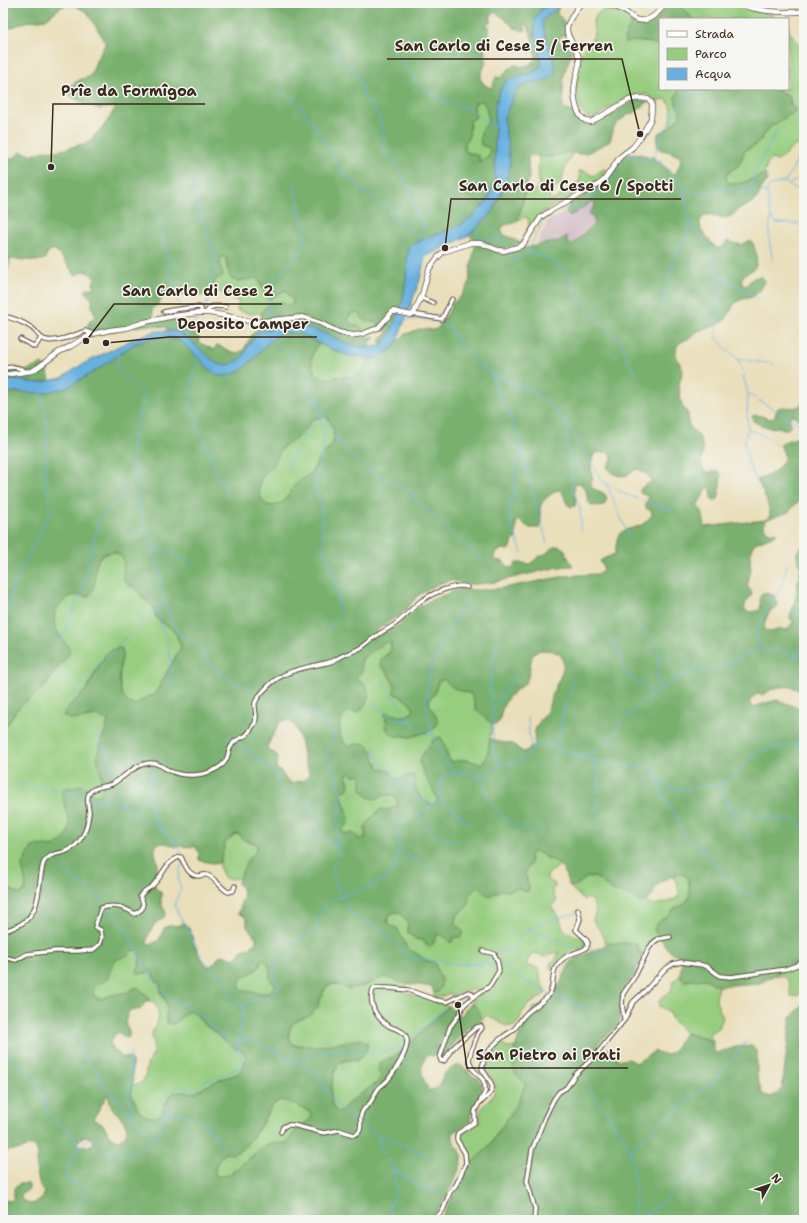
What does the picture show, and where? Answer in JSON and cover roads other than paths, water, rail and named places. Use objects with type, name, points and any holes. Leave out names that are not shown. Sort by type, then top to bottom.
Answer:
[{"type":"street","points":[[412,315],[421,298],[429,270],[438,257],[465,244],[475,242],[504,251],[521,246],[542,217],[550,210],[598,185],[604,180],[620,157],[634,147],[651,119],[652,103],[648,99],[640,98],[629,100],[591,122],[581,118],[576,105],[575,95],[575,84],[579,59],[568,36],[567,28],[573,15],[582,3]]},
{"type":"street","points":[[603,3],[623,10],[635,19],[640,20],[648,20],[653,17],[666,3]]},
{"type":"street","points":[[738,3],[744,7],[765,10],[794,12],[804,11]]},
{"type":"street","points":[[744,7],[768,3]]},
{"type":"street","points":[[421,298],[433,303]]},
{"type":"street","points":[[3,375],[32,371],[59,352],[93,334],[126,328],[155,320],[203,313],[222,314],[254,322],[303,317],[338,332],[356,335],[378,328],[393,310],[412,315],[442,319],[452,299]]},
{"type":"street","points":[[203,313],[212,306],[226,307]]},
{"type":"street","points":[[164,312],[176,309],[199,307],[203,313]]},
{"type":"street","points":[[3,316],[26,325],[45,340],[51,341],[70,337],[85,331],[93,334]]},
{"type":"street","points":[[20,339],[35,347],[41,338]]},
{"type":"street","points":[[3,368],[16,367],[25,371]]},
{"type":"street","points":[[3,931],[9,930],[26,921],[35,909],[39,895],[39,886],[44,862],[53,854],[64,852],[76,846],[87,826],[89,814],[88,796],[94,788],[110,785],[137,767],[151,762],[177,773],[194,775],[208,773],[224,764],[231,745],[235,740],[247,735],[256,719],[255,704],[262,692],[276,680],[299,668],[335,661],[353,652],[394,625],[423,600],[449,588],[460,586],[467,587]]},
{"type":"street","points":[[3,958],[16,960],[27,954],[55,951],[93,950],[100,944],[102,938],[101,930],[96,927],[101,908],[109,905],[125,908],[135,914],[142,909],[144,903],[140,896],[143,891],[156,883],[164,868],[179,857],[181,857],[188,871],[196,876],[206,875],[228,892],[233,891],[235,886]]},
{"type":"street","points":[[478,1104],[488,1096],[492,1087],[491,1082],[482,1069],[482,1062],[486,1054],[494,1044],[518,1026],[524,1016],[549,995],[552,989],[554,973],[557,965],[564,957],[583,951],[588,946],[586,939],[576,930],[580,919],[578,910]]},
{"type":"street","points":[[625,1019],[622,1004],[623,994],[654,943],[658,939],[670,936]]},
{"type":"street","points":[[434,1220],[443,1210],[450,1192],[456,1185],[465,1167],[466,1156],[457,1137],[458,1133],[474,1123],[475,1111],[485,1092],[483,1080],[472,1068],[469,1060],[471,1051],[482,1026],[480,1025],[477,1027],[457,1044],[444,1061],[441,1060],[440,1057],[450,1027],[464,1005],[490,986],[499,971],[500,968],[495,955],[483,951]]},
{"type":"street","points":[[534,1220],[535,1209],[527,1182],[532,1150],[554,1099],[559,1092],[566,1088],[575,1075],[595,1056],[625,1019],[633,1002],[664,970],[675,963],[681,962],[702,965],[722,977],[744,976],[786,969],[797,965],[804,960]]},
{"type":"street","points":[[281,1132],[283,1127],[288,1125],[324,1133],[339,1130],[354,1135],[360,1130],[360,1118],[362,1112],[370,1103],[378,1089],[387,1081],[400,1061],[406,1050],[407,1042],[407,1037],[399,1029],[387,1024],[373,1010],[373,990],[376,988],[389,988],[408,990],[421,996],[441,1001],[450,1001],[468,992],[472,993],[473,997]]},
{"type":"water","points":[[552,3],[562,3],[542,21],[554,61],[555,74],[547,80],[523,85],[516,89],[504,118],[510,164],[506,184],[491,214],[469,235],[425,257],[420,280],[394,347],[376,358],[346,355],[301,334],[282,332],[272,339],[243,369],[231,375],[224,376],[216,375],[184,344],[176,339],[166,337],[153,338],[134,344],[95,371],[66,388],[44,393],[14,392],[3,395],[3,381],[16,380],[38,383],[62,378],[81,365],[137,337],[157,331],[176,331],[191,341],[217,364],[229,365],[242,358],[258,332],[276,327],[300,325],[321,332],[350,345],[369,348],[381,345],[389,337],[403,300],[408,248],[423,239],[458,227],[472,217],[488,200],[495,179],[495,107],[499,92],[507,80],[530,74],[541,66],[535,23],[537,16],[542,9]]},
{"type":"water","points":[[618,3],[632,3],[637,7],[643,5],[643,3],[649,3],[645,11],[642,11],[627,8]]},
{"type":"waterway","points":[[504,3],[505,5],[509,6],[533,4],[536,6],[539,14]]},
{"type":"waterway","points":[[3,29],[12,26]]},
{"type":"waterway","points":[[320,35],[333,43],[340,59],[354,70],[360,80],[363,95],[379,116],[385,139],[383,146],[385,154],[399,168],[406,182],[412,202],[422,222],[427,239]]},
{"type":"waterway","points":[[398,59],[406,67],[416,82],[425,90],[442,100],[471,109],[485,122],[496,126]]},
{"type":"waterway","points":[[278,87],[302,108],[342,171],[350,179],[356,182],[362,191],[388,208],[396,219],[421,240]]},
{"type":"waterway","points":[[653,159],[660,139],[675,112],[695,90]]},
{"type":"waterway","points":[[746,191],[777,131]]},
{"type":"waterway","points":[[785,182],[797,161],[804,143]]},
{"type":"waterway","points":[[508,252],[514,259],[520,258],[524,255],[546,219],[554,213],[566,208],[571,210],[583,205],[611,179],[616,169],[624,159],[632,156],[660,161],[683,186],[695,193],[705,193],[719,189],[745,192],[766,192],[768,196],[769,211],[772,219],[776,223],[804,224]]},
{"type":"waterway","points":[[195,176],[196,199],[213,249],[216,265],[211,281],[211,295],[203,311]]},
{"type":"waterway","points":[[790,184],[794,181],[804,179]]},
{"type":"waterway","points":[[766,191],[774,184],[785,182],[798,191]]},
{"type":"waterway","points":[[263,319],[268,312],[270,304],[268,292],[269,286],[284,269],[295,261],[303,247],[305,236],[294,184]]},
{"type":"waterway","points":[[683,187],[691,223],[711,251],[717,267],[720,287],[716,337],[740,363],[748,394],[748,429],[744,442],[749,464],[757,482]]},
{"type":"waterway","points":[[155,200],[179,307]]},
{"type":"waterway","points":[[771,218],[769,234],[773,261]]},
{"type":"waterway","points":[[664,305],[664,292],[679,248],[691,224]]},
{"type":"waterway","points":[[475,230],[482,240],[501,240],[506,245],[507,249]]},
{"type":"waterway","points":[[527,251],[544,257],[565,270],[577,296],[621,344],[632,368],[637,372]]},
{"type":"waterway","points":[[719,275],[758,299]]},
{"type":"waterway","points":[[185,338],[196,321],[201,319],[202,314]]},
{"type":"waterway","points":[[181,318],[185,336]]},
{"type":"waterway","points":[[404,320],[420,319],[443,323],[451,329],[458,342],[473,359],[490,373],[531,389],[546,401],[572,430],[602,481],[627,495],[673,511]]},
{"type":"waterway","points":[[256,335],[260,324]]},
{"type":"waterway","points":[[272,338],[277,346],[289,352],[296,374],[310,387],[322,409],[332,434],[350,454],[372,473],[388,481],[404,486],[412,493],[415,500],[434,514],[450,531],[482,560]]},
{"type":"waterway","points":[[119,354],[117,370],[132,381],[145,395],[132,436],[132,455],[141,515],[153,546],[164,603],[173,624],[181,636],[200,646],[208,662],[222,673],[233,681],[249,688]]},
{"type":"waterway","points":[[198,356],[191,388],[191,406],[201,437],[227,496]]},
{"type":"waterway","points":[[737,359],[774,364]]},
{"type":"waterway","points":[[490,373],[498,393],[512,419],[547,543]]},
{"type":"waterway","points":[[7,611],[12,589],[50,513],[46,477],[48,430],[41,392]]},
{"type":"waterway","points":[[748,394],[799,424]]},
{"type":"waterway","points":[[316,398],[324,440],[323,450],[314,483],[320,504],[323,526],[322,546],[332,568],[340,612],[329,630]]},
{"type":"waterway","points":[[287,467],[306,433],[320,419]]},
{"type":"waterway","points":[[567,425],[572,485],[580,510],[580,528],[582,532]]},
{"type":"waterway","points":[[748,429],[762,435],[777,445]]},
{"type":"waterway","points":[[521,450],[515,468],[515,488],[509,509],[512,527],[522,553]]},
{"type":"waterway","points":[[61,641],[83,586],[99,520],[135,482]]},
{"type":"waterway","points":[[607,485],[631,541]]},
{"type":"waterway","points":[[154,547],[193,564]]},
{"type":"waterway","points":[[761,650],[757,640],[758,626],[778,592],[787,565]]},
{"type":"waterway","points":[[462,773],[448,766],[442,758],[433,735],[427,709],[428,681],[430,671],[455,619],[468,600]]},
{"type":"waterway","points":[[72,699],[97,666],[164,603]]},
{"type":"waterway","points":[[156,609],[166,639],[170,658],[172,679],[171,690]]},
{"type":"waterway","points":[[638,625],[656,644],[659,660],[657,683],[663,688]]},
{"type":"waterway","points":[[609,637],[619,651],[623,667],[627,675],[655,693]]},
{"type":"waterway","points":[[493,708],[491,700],[491,683],[498,640]]},
{"type":"waterway","points":[[796,657],[804,644]]},
{"type":"waterway","points":[[581,756],[590,754],[603,746],[608,742],[620,724],[644,701],[667,684],[687,673],[714,668],[747,654],[762,650],[777,650],[791,654],[804,662]]},
{"type":"waterway","points":[[381,675],[384,684],[411,721],[425,734],[432,735]]},
{"type":"waterway","points":[[558,748],[558,734],[561,728],[564,707],[571,695],[570,686],[574,676]]},
{"type":"waterway","points":[[499,765],[493,749],[493,709],[514,678]]},
{"type":"waterway","points":[[278,696],[304,708],[313,714],[321,720],[333,734],[334,743],[326,748],[329,760],[339,782],[341,794],[337,831],[339,855],[333,866],[333,873],[340,895]]},
{"type":"waterway","points":[[372,703],[395,717],[410,721]]},
{"type":"waterway","points":[[528,717],[529,736],[532,747]]},
{"type":"waterway","points":[[98,732],[99,739],[106,749],[114,780]]},
{"type":"waterway","points":[[226,736],[247,750],[272,770],[281,790],[310,803],[315,813],[317,832],[320,837],[334,844],[338,849]]},
{"type":"waterway","points":[[63,1220],[79,1205],[86,1194],[81,1186],[68,1182],[65,1178],[70,1161],[76,1151],[84,1143],[89,1139],[100,1142],[107,1150],[116,1154],[127,1154],[151,1142],[159,1134],[165,1121],[165,1108],[162,1098],[164,1095],[176,1086],[189,1090],[197,1089],[207,1080],[239,1068],[242,1062],[238,1043],[243,1009],[249,1001],[276,994],[278,988],[274,970],[282,954],[293,941],[317,927],[318,918],[321,911],[328,902],[371,886],[386,878],[393,872],[399,844],[399,838],[396,830],[401,824],[441,799],[440,779],[452,774],[472,772],[487,775],[497,766],[518,762],[524,759],[538,743],[588,759],[631,767],[650,767],[654,770],[657,778],[670,788],[681,790],[719,784],[734,776],[751,757],[762,751],[796,743],[804,737]]},
{"type":"waterway","points":[[796,743],[804,750]]},
{"type":"waterway","points":[[374,749],[380,763],[390,770],[410,793],[425,801],[429,807]]},
{"type":"waterway","points":[[593,760],[598,781],[598,816]]},
{"type":"waterway","points":[[152,769],[149,803],[156,819],[166,834]]},
{"type":"waterway","points":[[479,773],[497,811],[514,824],[540,835]]},
{"type":"waterway","points":[[657,778],[664,798],[675,815],[684,834],[691,842],[702,848],[737,890],[753,896]]},
{"type":"waterway","points":[[19,784],[43,787],[87,796]]},
{"type":"waterway","points":[[115,784],[124,806]]},
{"type":"waterway","points":[[718,784],[733,816],[753,842]]},
{"type":"waterway","points":[[90,797],[109,800],[139,815],[163,831],[179,848],[182,855]]},
{"type":"waterway","points":[[441,799],[469,823]]},
{"type":"waterway","points":[[726,802],[749,814],[798,823],[804,830]]},
{"type":"waterway","points":[[417,815],[431,832],[437,836],[458,842]]},
{"type":"waterway","points":[[398,851],[429,867]]},
{"type":"waterway","points":[[52,858],[69,876],[100,897],[105,905]]},
{"type":"waterway","points":[[182,862],[178,879],[181,889],[175,905],[179,915],[201,956],[227,985],[234,998],[243,1008]]},
{"type":"waterway","points":[[342,896],[344,902],[360,922],[374,925],[385,933],[400,949],[414,959],[496,967]]},
{"type":"waterway","points":[[106,907],[126,929],[153,982],[167,995],[185,1005],[206,1021],[239,1053]]},
{"type":"waterway","points":[[495,954],[499,951],[511,952],[523,934],[528,930],[548,921],[576,913]]},
{"type":"waterway","points":[[528,930],[552,937],[571,946],[579,945],[584,947]]},
{"type":"waterway","points":[[587,948],[605,953]]},
{"type":"waterway","points":[[462,964],[484,962],[492,955]]},
{"type":"waterway","points":[[499,967],[511,969],[520,978],[551,995],[588,1009]]},
{"type":"waterway","points":[[408,1041],[445,1008]]},
{"type":"waterway","points":[[71,1027],[81,1053],[87,1062],[97,1071],[102,1084],[112,1095],[118,1098],[125,1109],[143,1127],[152,1141]]},
{"type":"waterway","points":[[239,1041],[250,1040],[260,1044],[316,1074],[321,1080],[326,1091],[346,1115],[359,1124]]},
{"type":"waterway","points":[[630,1154],[644,1137],[691,1098],[713,1082],[747,1040]]},
{"type":"waterway","points":[[294,1060],[336,1050],[343,1050],[353,1054],[378,1052],[400,1048],[406,1043]]},
{"type":"waterway","points":[[3,1049],[37,1085],[44,1098],[47,1111],[75,1138],[80,1147]]},
{"type":"waterway","points":[[131,1051],[129,1099],[134,1117]]},
{"type":"waterway","points":[[587,1087],[621,1133],[627,1145],[635,1176],[636,1198],[634,1220]]},
{"type":"waterway","points":[[165,1114],[183,1115],[195,1119],[205,1125],[216,1136],[224,1150]]},
{"type":"waterway","points":[[362,1126],[377,1135],[429,1156]]},
{"type":"waterway","points":[[378,1136],[383,1154],[391,1165],[407,1179],[443,1195]]},
{"type":"waterway","points":[[634,1219],[648,1212],[665,1200],[679,1185],[719,1151]]},
{"type":"waterway","points":[[392,1167],[395,1189],[389,1210],[394,1220]]},
{"type":"waterway","points":[[3,1210],[7,1214],[9,1220]]},
{"type":"waterway","points":[[567,1215],[574,1220]]},
{"type":"place","name":"San Carlo di Cese 5 / Ferren","points":[[640,134]]},
{"type":"place","name":"Prîe da Formîgoa","points":[[51,167]]},
{"type":"place","name":"San Carlo di Cese 6 / Spotti","points":[[445,248]]},
{"type":"place","name":"San Carlo di Cese 2","points":[[86,341]]},
{"type":"place","name":"Deposito Camper","points":[[106,343]]},
{"type":"place","name":"San Pietro ai Prati","points":[[458,1005]]}]
